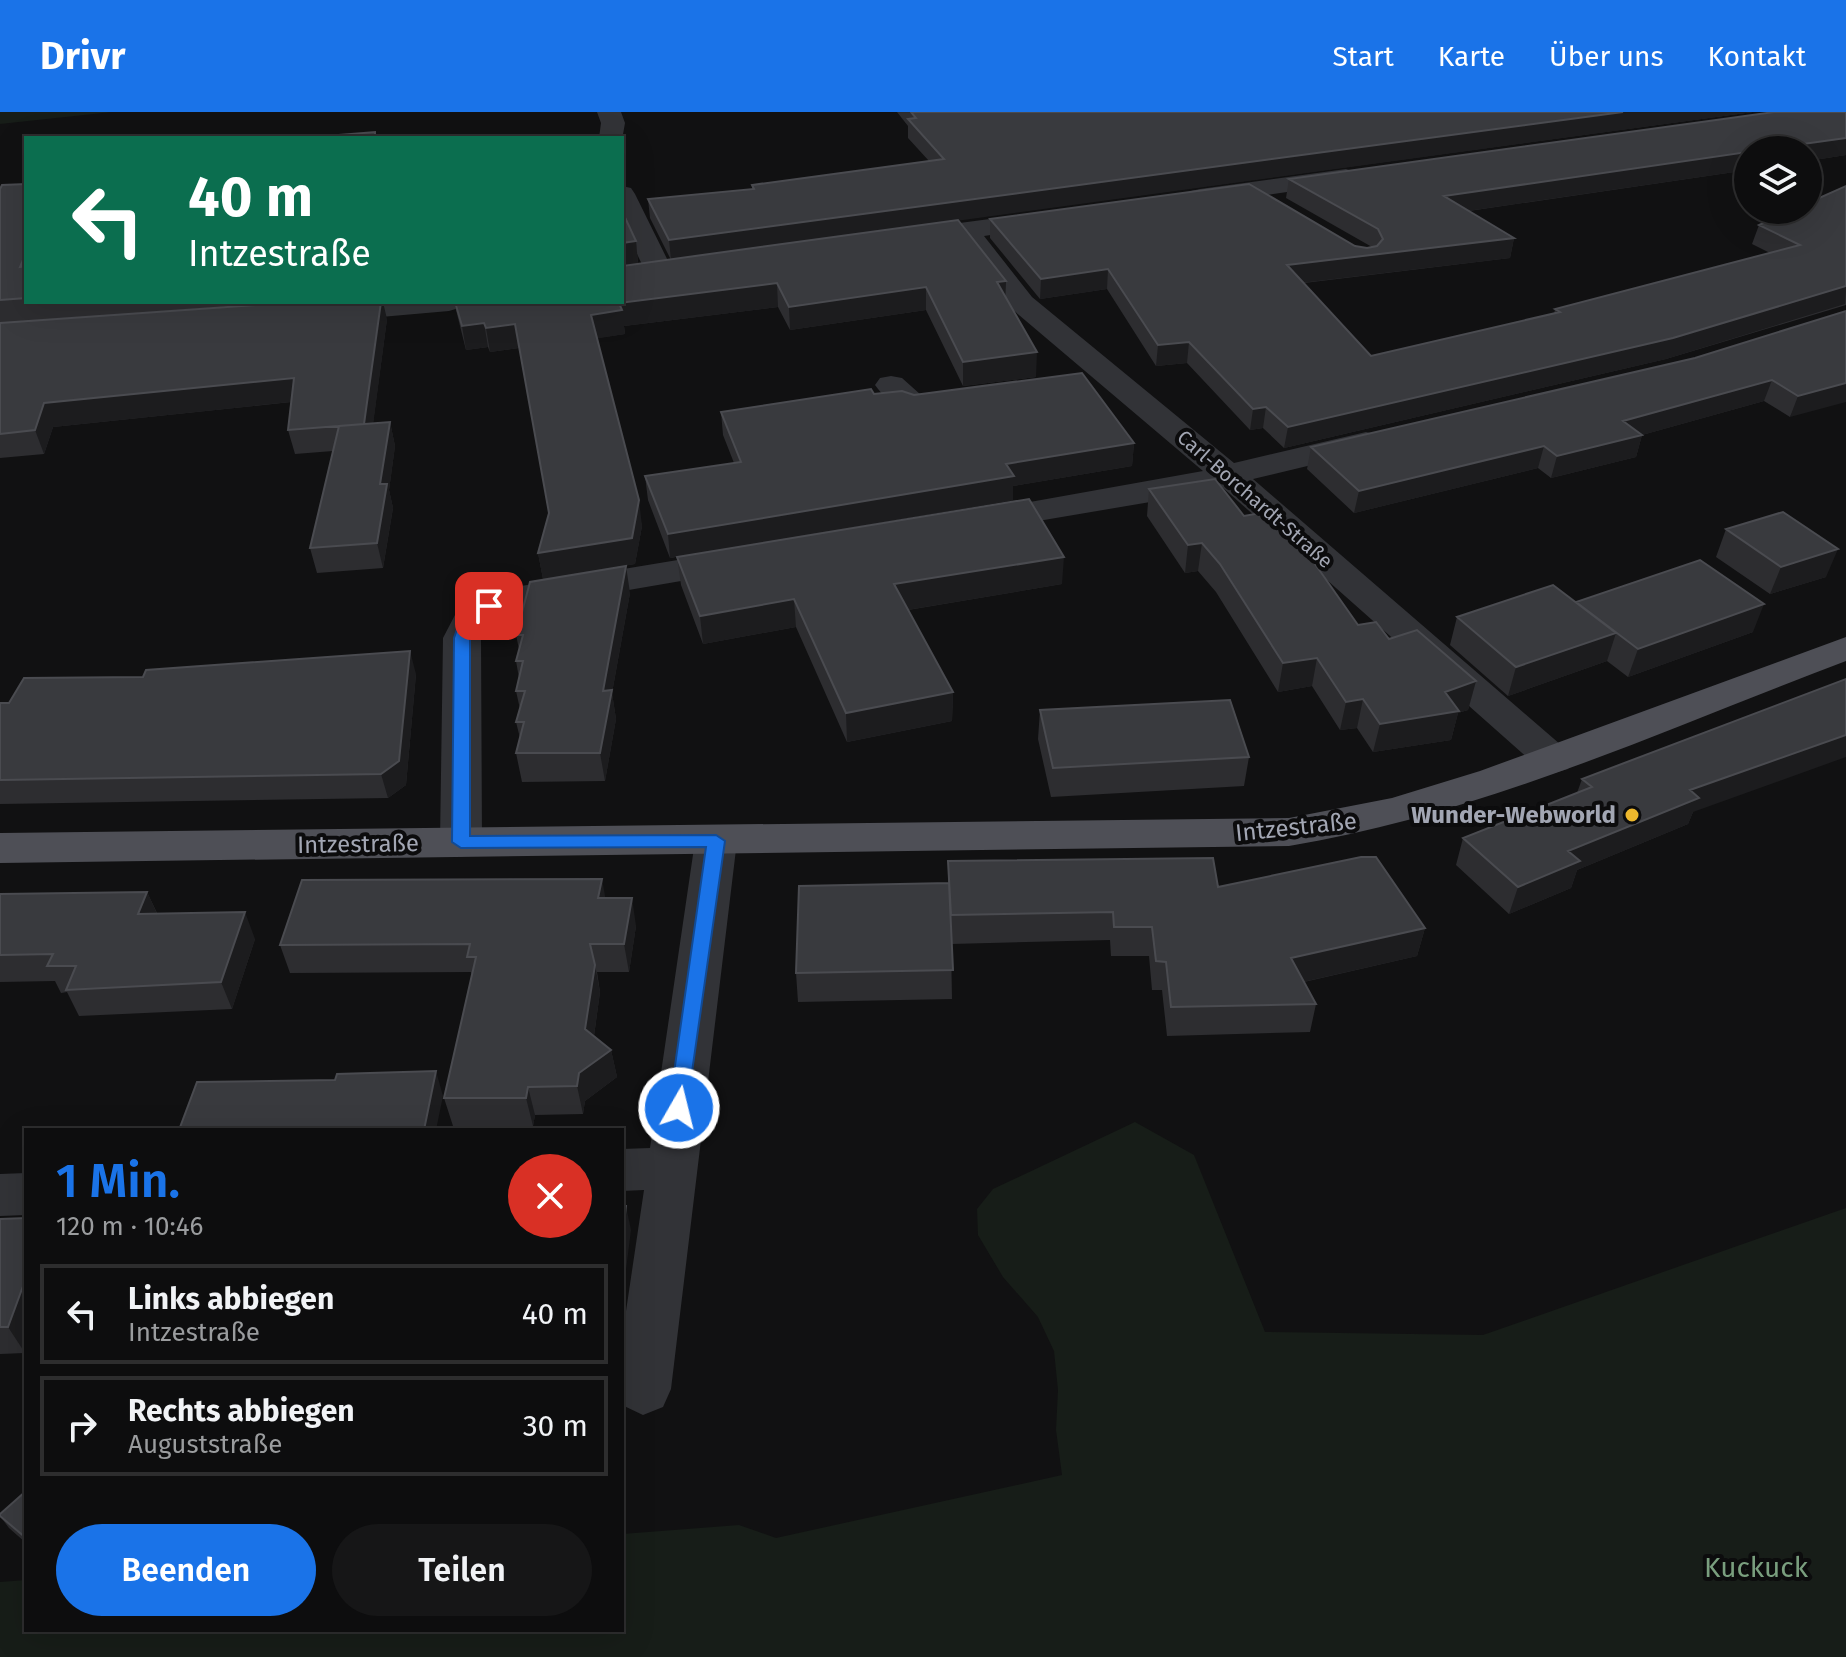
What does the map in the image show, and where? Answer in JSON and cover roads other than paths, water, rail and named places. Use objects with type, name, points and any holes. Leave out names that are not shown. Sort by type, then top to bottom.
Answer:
[{"type":"main road","name":"Intzestraße","points":[[0,848],[1289,832],[1366,819],[1554,760],[1846,648]]},
{"type":"street","points":[[609,112],[613,123],[611,136]]},
{"type":"street","points":[[1175,201],[1365,174]]},
{"type":"street","points":[[1249,190],[1284,210]]},
{"type":"street","points":[[624,200],[647,274],[691,268]]},
{"type":"street","points":[[889,241],[1071,216]]},
{"type":"street","name":"Carl-Borchardt-Straße","points":[[965,230],[1022,303],[1228,475],[1554,760]]},
{"type":"street","points":[[293,314],[423,304]]},
{"type":"street","points":[[1068,385],[1114,379]]},
{"type":"street","points":[[891,385],[914,405],[975,397]]},
{"type":"street","points":[[950,526],[1168,489],[1398,435]]},
{"type":"street","points":[[461,842],[462,638],[465,624],[472,617],[489,606],[515,598],[764,557]]},
{"type":"street","points":[[643,1389],[646,1169],[716,841]]},
{"type":"street","points":[[0,1195],[24,1194]]},
{"type":"place","name":"Wunder-Webworld","points":[[1632,815]]},
{"type":"park label","name":"Kuckuck","points":[[1756,1567]]}]
